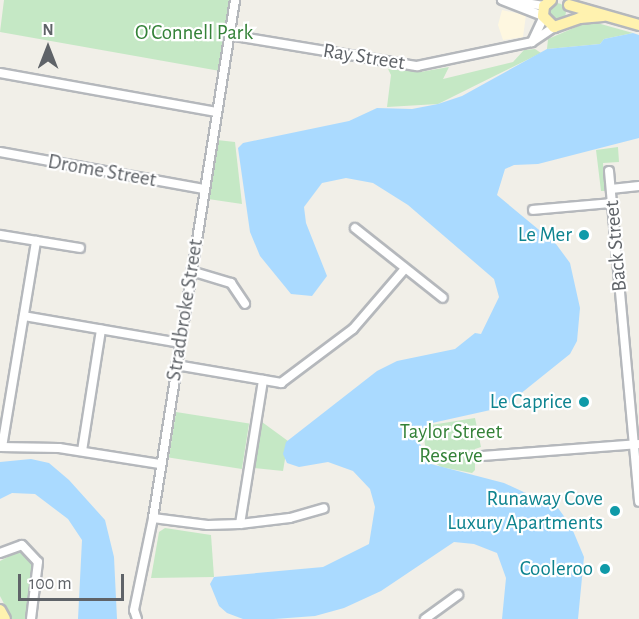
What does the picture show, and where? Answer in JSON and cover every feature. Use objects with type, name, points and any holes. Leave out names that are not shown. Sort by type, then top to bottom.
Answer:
[{"type":"main road","points":[[566,3],[639,25]]},
{"type":"main road","points":[[566,3],[572,14],[566,24]]},
{"type":"main road","points":[[545,7],[554,27],[579,18],[603,16]]},
{"type":"main road","points":[[0,610],[5,619]]},
{"type":"street","name":"Stradbroke Street","points":[[137,619],[134,610],[153,518],[235,0]]},
{"type":"street","points":[[503,0],[527,1],[545,7]]},
{"type":"street","points":[[503,0],[545,7]]},
{"type":"street","points":[[532,42],[545,7]]},
{"type":"street","name":"Ray Street","points":[[229,35],[417,66],[532,42],[554,27]]},
{"type":"street","points":[[0,73],[217,112]]},
{"type":"street","name":"Drome Street","points":[[0,152],[204,189]]},
{"type":"street","name":"Back Street","points":[[609,171],[637,444],[639,502]]},
{"type":"street","points":[[611,189],[639,186]]},
{"type":"street","points":[[533,210],[612,203]]},
{"type":"street","points":[[355,228],[404,270],[443,298]]},
{"type":"street","points":[[0,235],[80,248]]},
{"type":"street","points":[[36,241],[1,447],[82,451],[160,464]]},
{"type":"street","points":[[176,365],[281,383],[353,329],[404,270]]},
{"type":"street","points":[[191,271],[231,283],[245,304]]},
{"type":"street","points":[[24,316],[180,343]]},
{"type":"street","points":[[82,451],[101,329]]},
{"type":"street","points":[[240,524],[263,380]]},
{"type":"street","points":[[483,456],[637,444]]},
{"type":"street","points":[[153,518],[208,525],[240,524],[290,518],[324,508]]},
{"type":"street","points":[[0,553],[22,545],[38,562],[31,619]]},
{"type":"street","points":[[425,619],[458,596]]},
{"type":"shaded area","points":[[502,10],[526,15],[523,37],[503,40],[498,25]]},
{"type":"green space","name":"O'Connell Park","points":[[4,0],[233,0],[220,71],[0,32]]},
{"type":"green space","points":[[557,3],[563,6],[566,12],[563,18],[557,21],[551,18],[548,12],[551,6]]},
{"type":"green space","points":[[590,21],[633,33],[604,39],[600,44],[547,49],[548,39]]},
{"type":"green space","points":[[535,49],[541,53],[438,104],[387,107],[391,75],[388,69],[420,72],[449,67],[443,79],[513,62],[524,50]]},
{"type":"green space","points":[[217,140],[235,142],[242,204],[208,199]]},
{"type":"green space","points":[[618,147],[619,162],[603,163],[605,191],[601,191],[596,150]]},
{"type":"green space","points":[[176,412],[249,424],[242,469],[169,457]]},
{"type":"green space","name":"Taylor Street Reserve","points":[[475,418],[481,447],[475,449],[475,470],[472,473],[441,467],[426,457],[424,435],[431,425]]},
{"type":"green space","points":[[262,422],[288,441],[283,471],[254,468]]},
{"type":"green space","points":[[165,528],[211,535],[214,577],[151,578],[159,532]]},
{"type":"green space","points":[[21,550],[33,562],[33,570],[26,619],[12,619],[0,596],[0,561]]},
{"type":"water","points":[[633,33],[639,35],[639,138],[538,164],[514,165],[505,169],[497,195],[556,244],[570,263],[580,308],[577,341],[570,354],[504,407],[432,423],[422,435],[420,444],[431,464],[504,483],[558,508],[571,526],[584,557],[578,619],[502,619],[506,578],[497,553],[474,544],[454,542],[381,591],[344,608],[315,616],[274,619],[243,619],[227,613],[219,606],[210,584],[214,577],[323,567],[369,544],[375,507],[370,489],[353,471],[328,462],[299,467],[287,463],[283,454],[286,442],[377,371],[397,361],[455,349],[475,333],[481,334],[499,297],[494,279],[408,205],[373,183],[346,178],[322,183],[304,207],[306,223],[327,276],[312,296],[291,294],[260,256],[250,232],[238,148],[243,143],[349,121],[377,108],[412,109],[438,104],[462,96],[547,49],[600,44],[604,39]]},
{"type":"water","points":[[31,459],[49,463],[69,480],[105,520],[114,557],[117,619],[78,619],[82,540],[68,519],[35,494],[12,493],[0,499],[0,462]]},
{"type":"place","name":"Le Mer","points":[[584,235]]},
{"type":"place","name":"Le Caprice","points":[[584,402]]},
{"type":"place","name":"Runaway Cove Luxury Apartments","points":[[615,511]]},
{"type":"place","name":"Cooleroo","points":[[605,569]]}]
